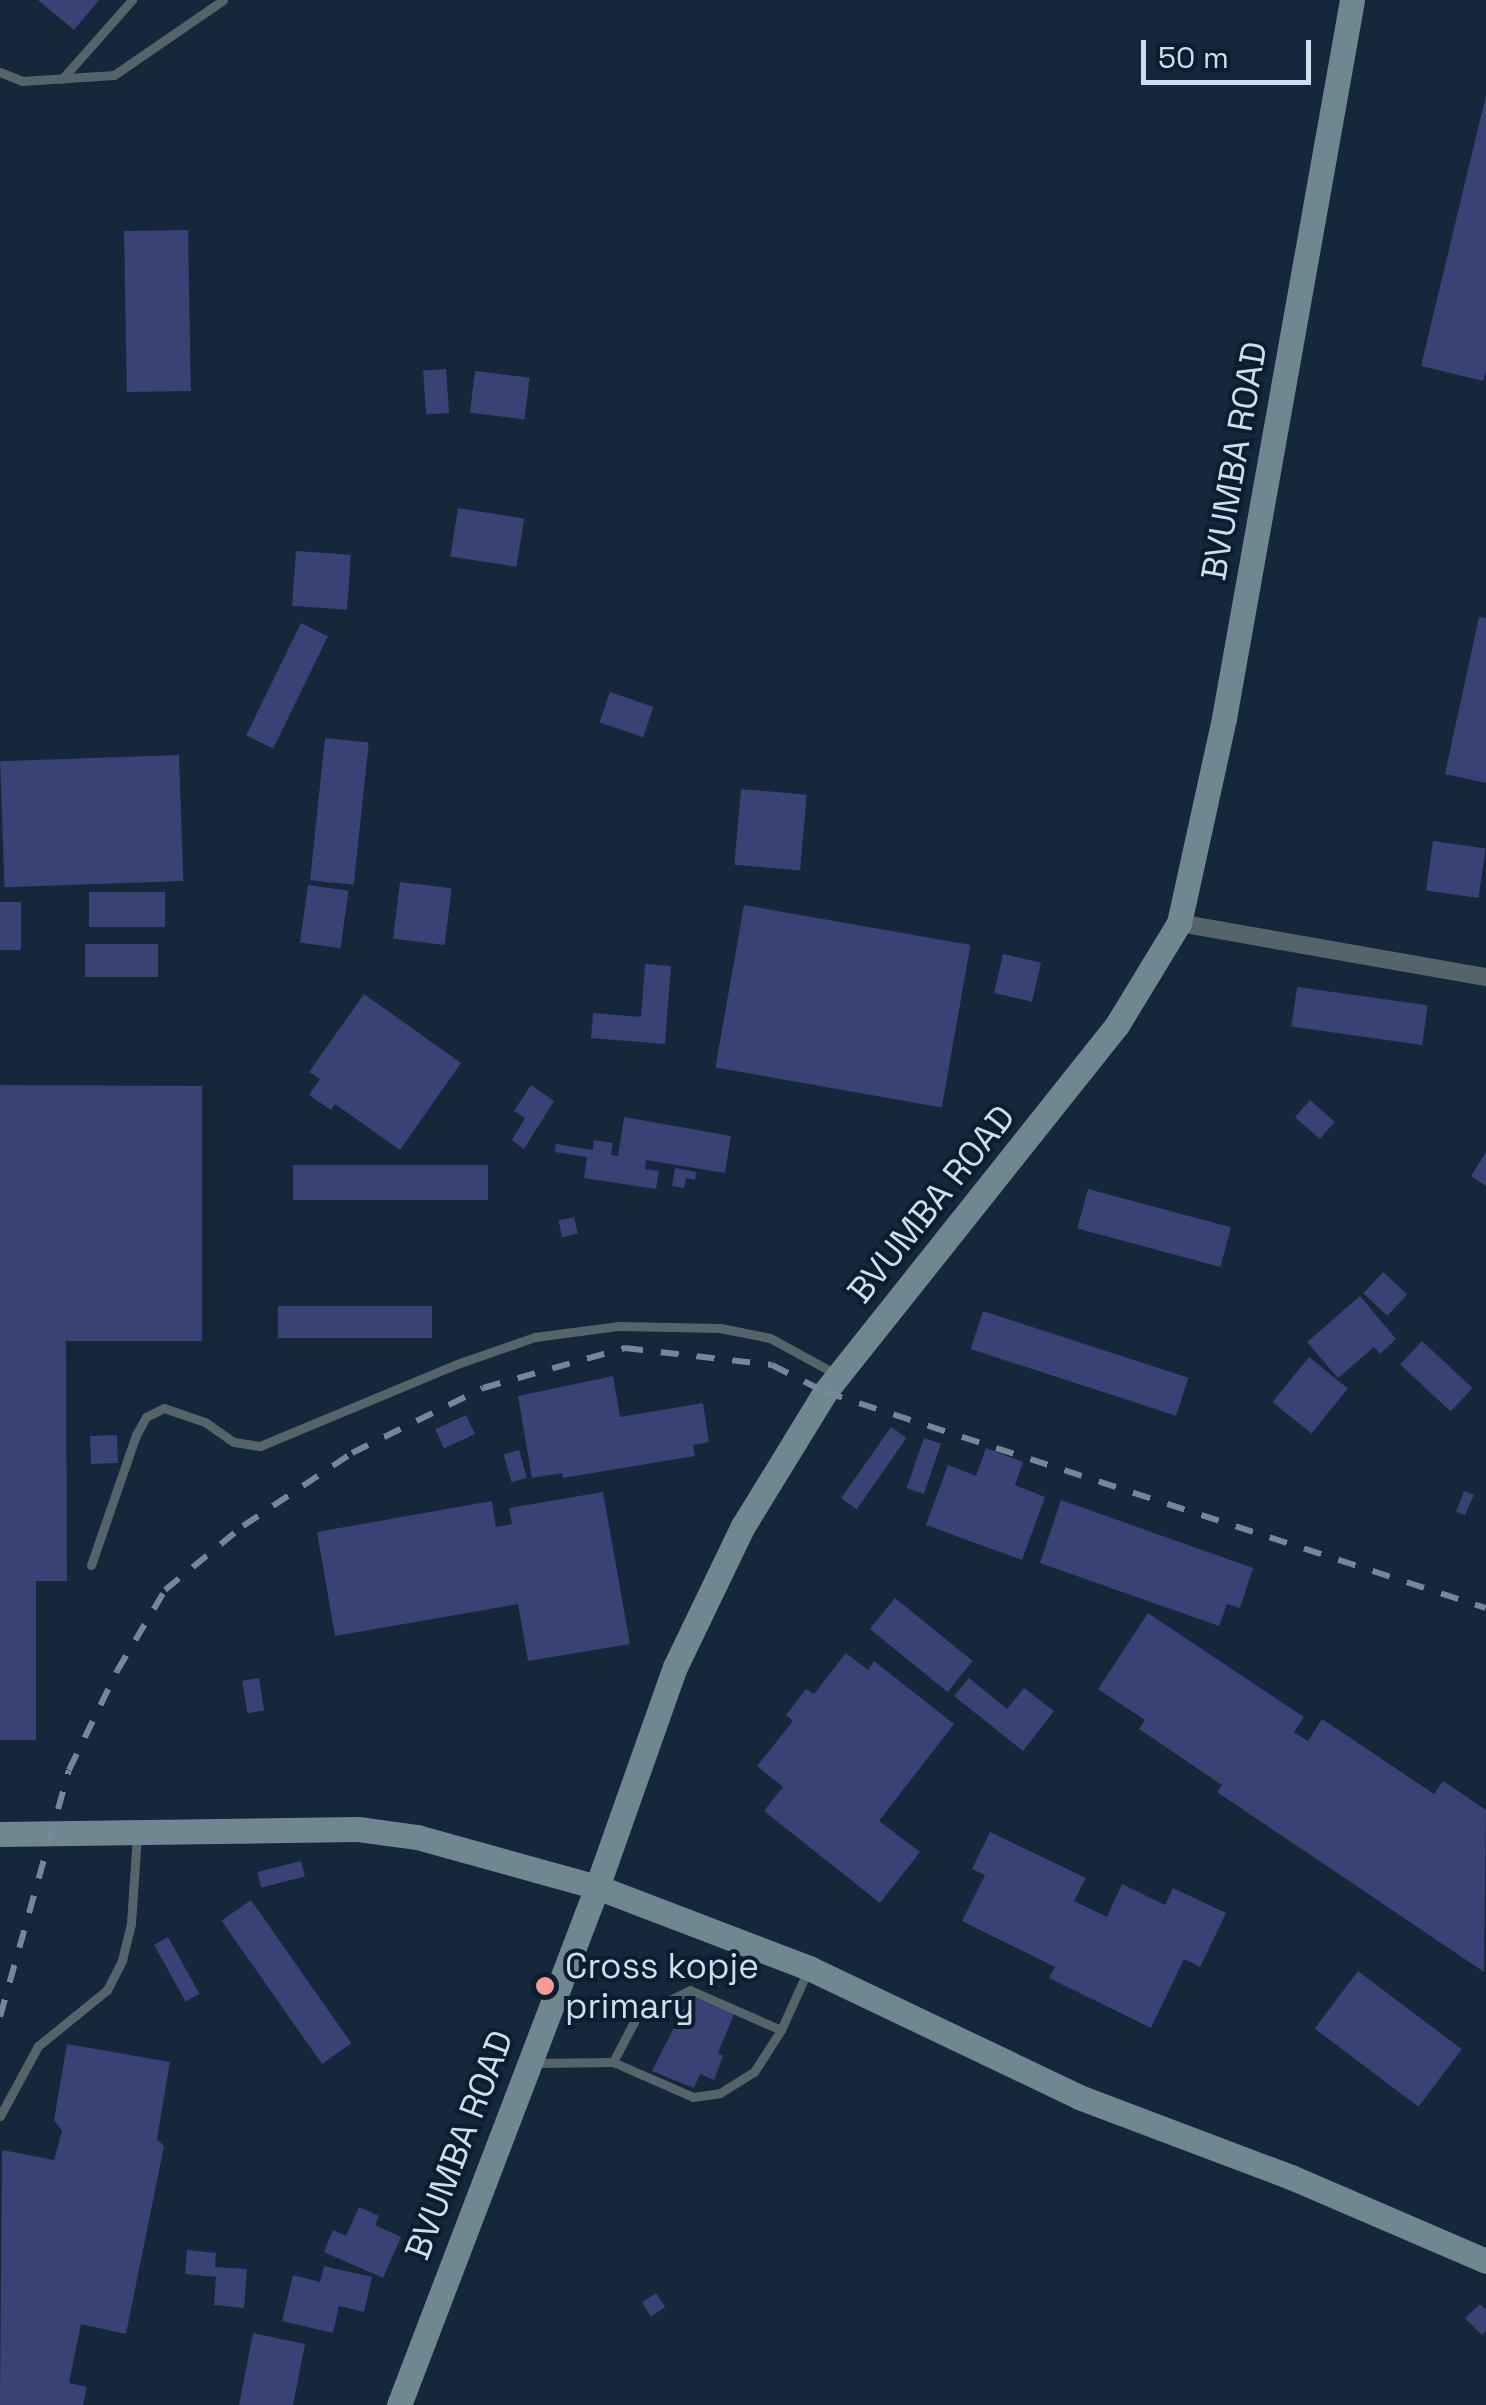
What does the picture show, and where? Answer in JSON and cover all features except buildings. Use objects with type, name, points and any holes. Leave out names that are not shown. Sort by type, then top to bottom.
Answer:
[{"type":"street","name":"BVUMBA ROAD","points":[[398,2405],[699,1610],[744,1526],[838,1376],[1117,1024],[1179,923],[1224,718],[1352,0]]},
{"type":"street","points":[[1179,923],[1486,977]]},
{"type":"street","points":[[0,1834],[358,1829],[418,1837],[597,1886],[809,1968],[1079,2097],[1290,2177],[1486,2261]]},
{"type":"lane","points":[[62,78],[132,0]]},
{"type":"lane","points":[[0,72],[22,81],[114,75],[222,0]]},
{"type":"lane","points":[[91,1566],[136,1436],[146,1417],[164,1408],[205,1422],[234,1442],[260,1446],[457,1364],[535,1337],[618,1326],[720,1328],[770,1338],[838,1376]]},
{"type":"lane","points":[[0,2116],[38,2046],[107,1990],[122,1960],[131,1923],[137,1831]]},
{"type":"lane","points":[[527,2063],[613,2062],[693,2097],[720,2093],[754,2072],[782,2030],[809,1968]]},
{"type":"lane","points":[[613,2062],[637,2016],[690,1990],[782,2030]]},
{"type":"railway","points":[[0,2017],[69,1770],[117,1671],[165,1590],[243,1526],[352,1453],[483,1388],[625,1348],[772,1365],[825,1392],[1486,1608]]},
{"type":"place","name":"Cross kopje primary","points":[[545,1986]]}]
